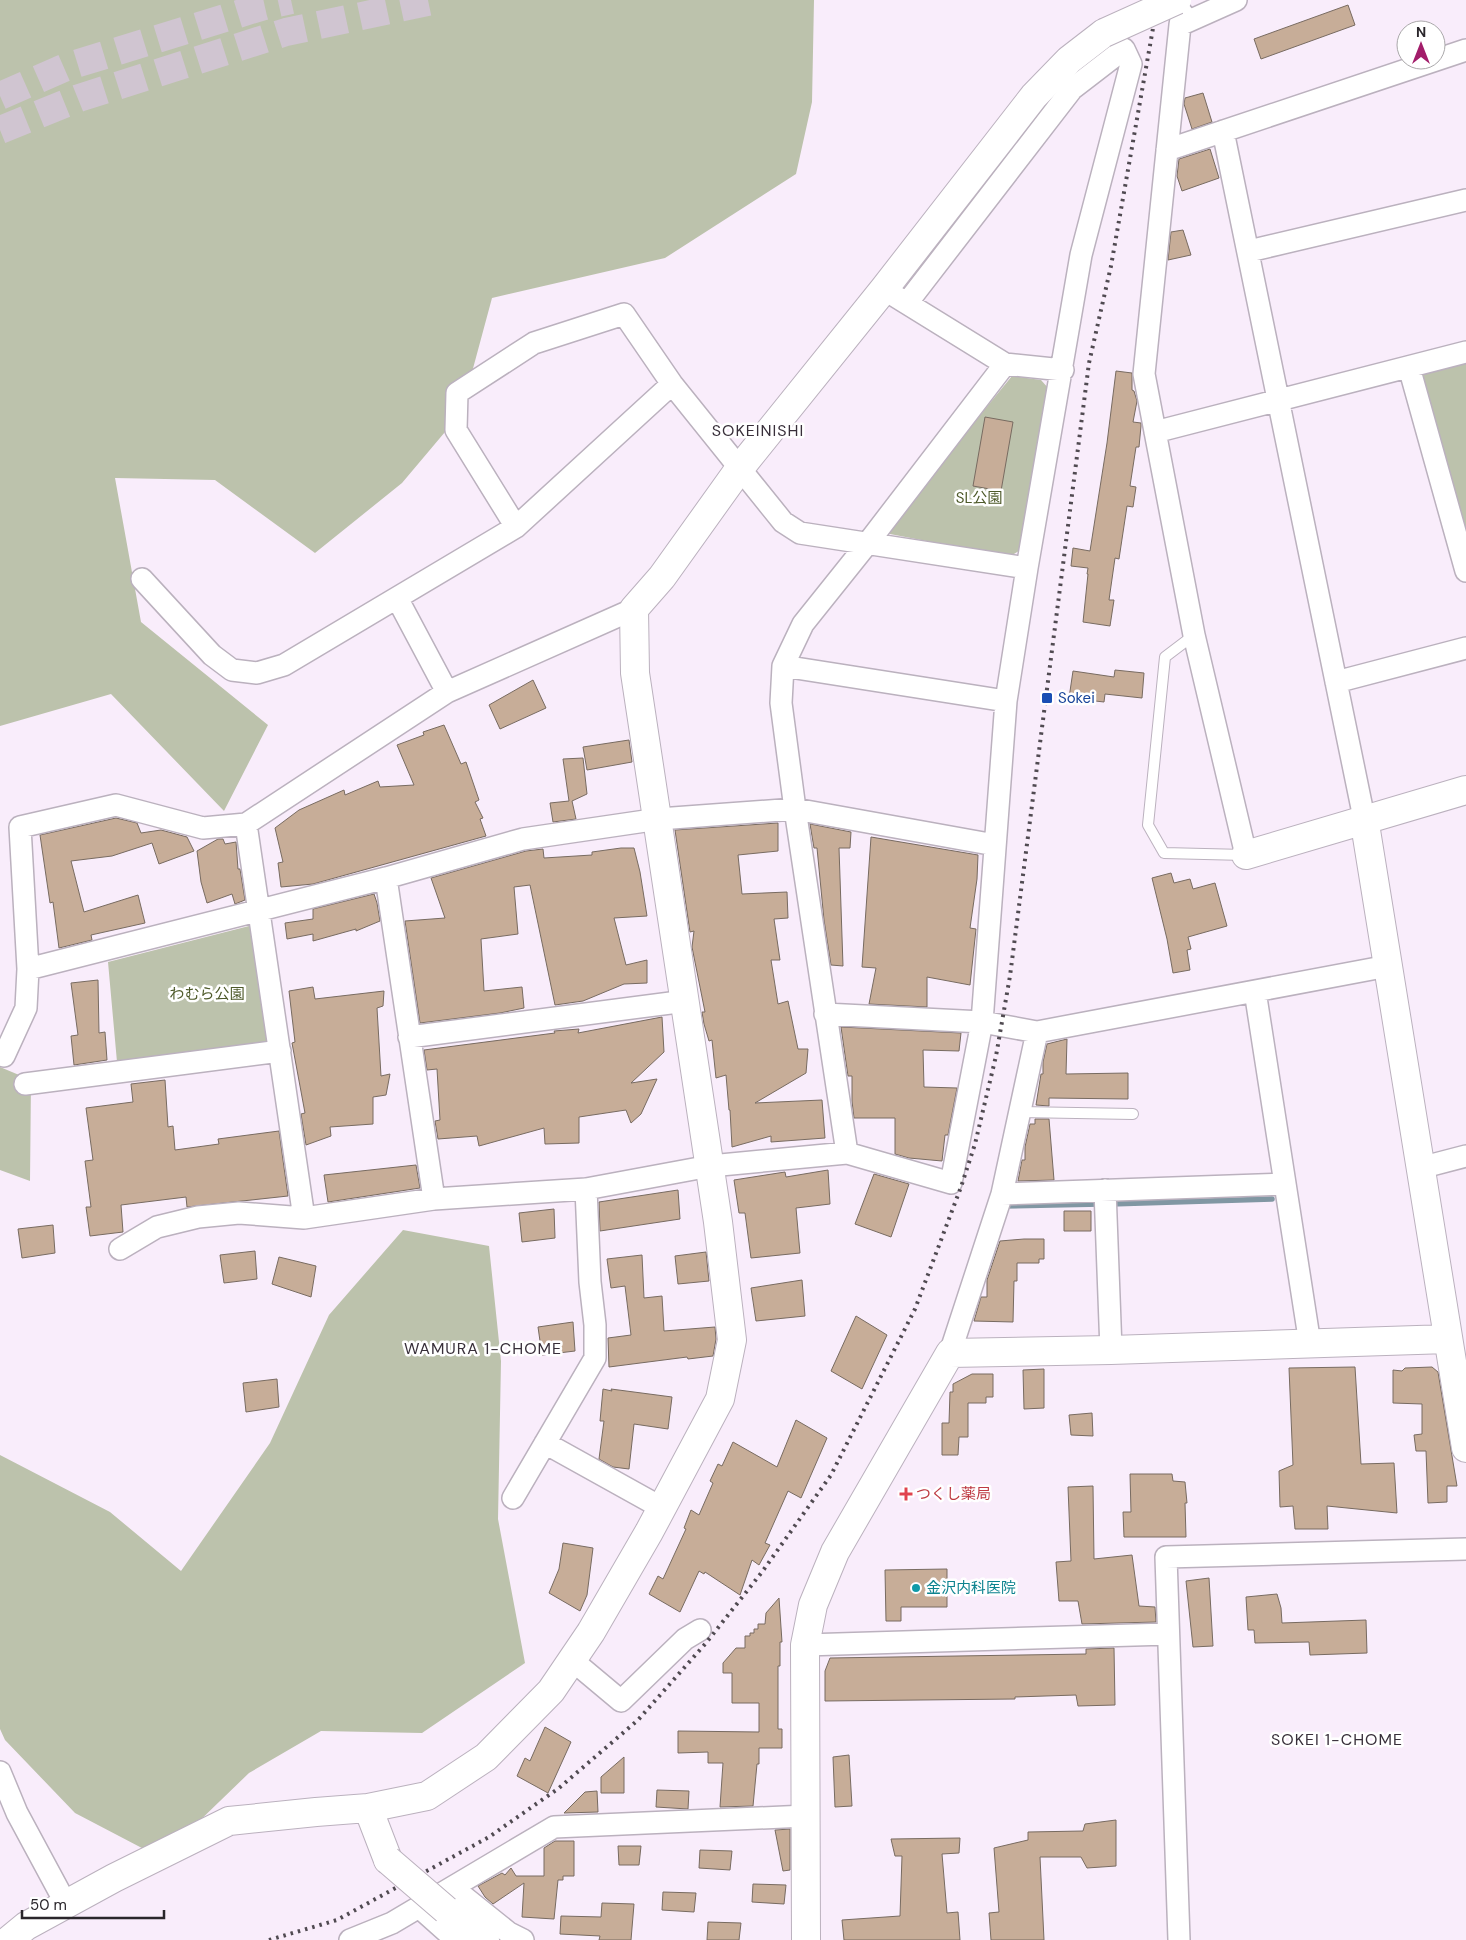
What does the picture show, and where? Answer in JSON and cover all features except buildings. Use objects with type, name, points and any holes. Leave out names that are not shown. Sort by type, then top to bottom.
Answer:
[{"type":"street","points":[[1184,0],[1178,13],[1167,150],[1144,374],[1194,635],[1246,855],[1364,818],[1466,790]]},
{"type":"street","points":[[4,1056],[26,1008],[28,969],[20,827],[116,805],[202,828],[246,824],[447,692],[634,609],[662,577],[740,468],[884,289],[1034,96],[1069,60],[1104,33],[1236,0]]},
{"type":"street","points":[[120,1249],[157,1227],[198,1217],[239,1213],[304,1218],[434,1199],[586,1188],[710,1166],[847,1153],[951,1184],[982,1022],[1006,701],[1081,255],[1131,64],[1124,49],[1072,89],[907,303]]},
{"type":"street","points":[[1167,150],[1466,50]]},
{"type":"street","points":[[1223,131],[1364,818],[1466,1448]]},
{"type":"street","points":[[1248,251],[1466,200]]},
{"type":"street","points":[[884,289],[1005,364],[1062,370]]},
{"type":"street","points":[[516,527],[456,430],[457,393],[534,343],[624,314],[672,384],[783,522],[800,533],[1027,568]]},
{"type":"street","points":[[1155,432],[1466,352]]},
{"type":"street","points":[[847,1153],[795,809],[782,703],[783,666],[803,624],[1005,364]]},
{"type":"street","points":[[1408,367],[1466,571]]},
{"type":"street","points":[[142,580],[212,655],[232,670],[257,673],[284,664],[516,527],[672,384]]},
{"type":"street","points":[[397,598],[447,692]]},
{"type":"street","points":[[9,1940],[26,1926],[66,1904],[228,1821],[368,1808],[427,1796],[486,1757],[551,1691],[591,1632],[662,1508],[720,1399],[732,1340],[710,1166],[636,673],[634,609]]},
{"type":"street","points":[[1336,682],[1466,648]]},
{"type":"street","points":[[783,666],[1006,701]]},
{"type":"street","points":[[28,969],[386,878],[523,839],[658,819],[795,809],[995,845]]},
{"type":"street","points":[[246,824],[304,1218]]},
{"type":"street","points":[[386,878],[434,1199]]},
{"type":"street","points":[[825,1014],[982,1022],[1037,1032],[1388,966]]},
{"type":"street","points":[[1255,991],[1310,1344]]},
{"type":"street","points":[[409,1036],[686,1001]]},
{"type":"street","points":[[806,1940],[805,1645],[813,1605],[835,1552],[950,1353],[1002,1194],[1037,1032]]},
{"type":"street","points":[[25,1084],[280,1051]]},
{"type":"street","points":[[1420,1168],[1466,1156]]},
{"type":"street","points":[[1002,1194],[1285,1184]]},
{"type":"street","points":[[514,1498],[595,1358],[595,1325],[590,1282],[586,1188]]},
{"type":"street","points":[[1106,1190],[1111,1350]]},
{"type":"street","points":[[950,1353],[1111,1350],[1448,1339]]},
{"type":"street","points":[[545,1443],[662,1508]]},
{"type":"street","points":[[1179,1940],[1166,1557],[1466,1549]]},
{"type":"street","points":[[572,1660],[621,1701],[684,1639],[700,1630]]},
{"type":"street","points":[[805,1645],[1168,1634]]},
{"type":"street","points":[[0,1772],[17,1813],[66,1904]]},
{"type":"street","points":[[368,1808],[388,1860],[485,1940]]},
{"type":"street","points":[[350,1940],[440,1902],[554,1828],[806,1816]]},
{"type":"street","points":[[440,1902],[456,1940]]},
{"type":"street","points":[[440,1902],[523,1940]]},
{"type":"lane","points":[[1194,635],[1165,657],[1148,825],[1164,853],[1246,855]]},
{"type":"lane","points":[[1020,1112],[1133,1114]]},
{"type":"green space","points":[[0,0],[814,0],[812,102],[796,174],[665,258],[492,298],[461,413],[402,483],[315,553],[215,480],[115,478],[141,622],[268,725],[224,811],[111,694],[0,726]]},
{"type":"green space","points":[[1466,359],[1466,541],[1419,371]]},
{"type":"green space","name":"SL公園","points":[[1012,376],[1041,380],[1049,389],[1022,549],[1009,557],[890,534],[890,525]]},
{"type":"green space","name":"わむら公園","points":[[253,925],[270,1041],[117,1062],[108,962]]},
{"type":"green space","points":[[0,1067],[31,1080],[30,1181],[0,1170]]},
{"type":"green space","points":[[403,1230],[489,1246],[501,1361],[498,1519],[525,1663],[422,1733],[321,1731],[249,1773],[161,1858],[75,1813],[5,1740],[0,1729],[0,1455],[110,1512],[181,1571],[270,1443],[329,1315]]},
{"type":"waterway","points":[[1110,1204],[1272,1199]]},
{"type":"waterway","points":[[1003,1206],[1101,1204]]},
{"type":"tunnel","points":[[0,96],[66,67],[264,6],[291,0]]},
{"type":"tunnel","points":[[0,130],[79,98],[286,32],[437,0]]},
{"type":"railway","points":[[269,1940],[337,1920],[489,1837],[559,1788],[638,1720],[706,1643],[762,1572],[831,1475],[915,1309],[961,1187],[975,1144],[996,1056],[1010,976],[1089,363],[1111,266],[1158,0]]},
{"type":"place","name":"Sokei","points":[[1047,698]]},
{"type":"place","name":"つくし薬局","points":[[906,1494]]},
{"type":"place","name":"金沢内科医院","points":[[916,1588]]},
{"type":"district","name":"SOKEINISHI","points":[[758,430]]},
{"type":"district","name":"WAMURA 1-CHOME","points":[[483,1348]]},
{"type":"district","name":"SOKEI 1-CHOME","points":[[1337,1739]]}]
